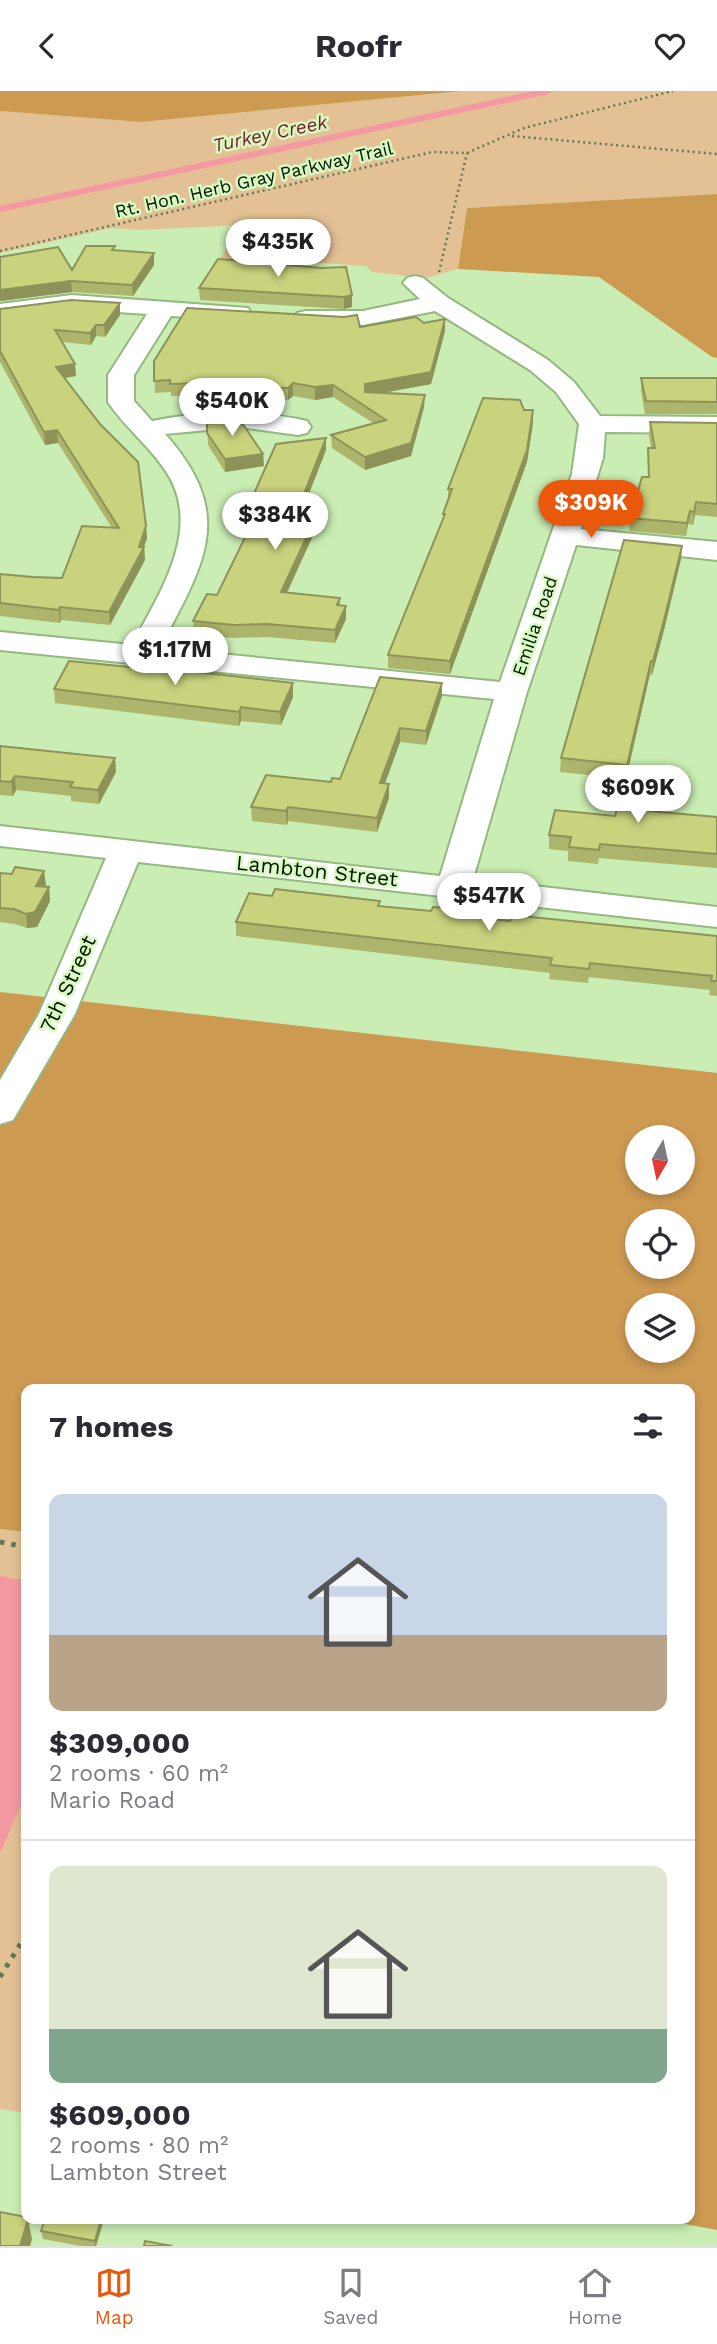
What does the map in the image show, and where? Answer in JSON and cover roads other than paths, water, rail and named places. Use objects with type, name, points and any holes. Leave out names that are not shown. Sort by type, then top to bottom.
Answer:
[{"type":"street","points":[[415,283],[439,303],[555,376],[592,424],[717,425]]},
{"type":"street","points":[[0,311],[72,302],[261,315]]},
{"type":"street","points":[[288,317],[363,318],[439,303]]},
{"type":"street","points":[[142,655],[186,569],[197,521],[194,505],[180,472],[121,402],[121,375],[164,307]]},
{"type":"street","points":[[145,430],[220,417],[261,419],[298,427]]},
{"type":"street","name":"Emilia Road","points":[[454,886],[512,692],[590,458],[592,424]]},
{"type":"street","points":[[566,536],[717,551]]},
{"type":"street","points":[[0,641],[512,692]]},
{"type":"street","name":"Lambton Street","points":[[0,836],[717,917]]},
{"type":"street","name":"7th Street","points":[[0,1112],[57,1014],[126,851]]},
{"type":"waterway","name":"Turkey Creek","points":[[0,209],[548,91]]}]
